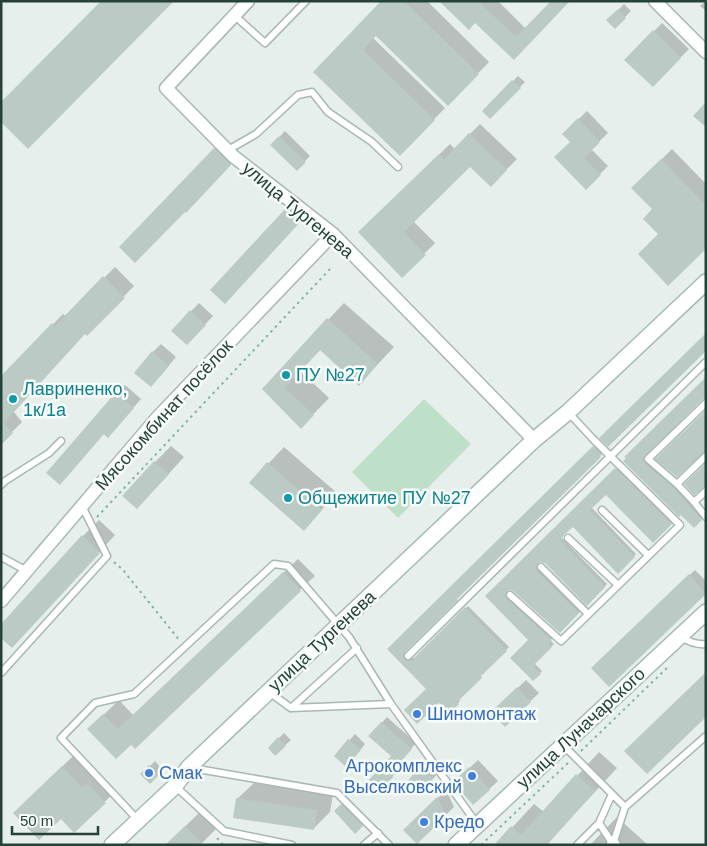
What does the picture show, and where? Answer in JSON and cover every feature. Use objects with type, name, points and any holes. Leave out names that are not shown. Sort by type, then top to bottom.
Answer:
[{"type":"street","points":[[235,16],[248,1]]},
{"type":"street","points":[[655,1],[706,52]]},
{"type":"street","name":"улица Тургенева","points":[[235,16],[166,88],[228,150],[333,234],[534,440]]},
{"type":"street","name":"Мясокомбинат посёлок","points":[[1,601],[157,418],[333,234]]},
{"type":"street","name":"улица Тургенева","points":[[112,845],[175,786],[189,767],[268,692],[534,440],[568,412],[706,282]]},
{"type":"street","name":"улица Луначарского","points":[[456,845],[706,612]]},
{"type":"lane","points":[[235,16],[265,42],[306,1]]},
{"type":"lane","points":[[228,150],[256,134],[298,95],[312,92],[328,112],[372,142],[398,167]]},
{"type":"lane","points":[[408,656],[706,362]]},
{"type":"lane","points":[[706,403],[648,459],[677,484],[706,517]]},
{"type":"lane","points":[[510,595],[561,641],[680,525],[593,440],[568,412]]},
{"type":"lane","points":[[1,485],[49,452],[61,440]]},
{"type":"lane","points":[[677,484],[706,456]]},
{"type":"lane","points":[[694,502],[706,490]]},
{"type":"lane","points":[[1,674],[107,556],[82,506]]},
{"type":"lane","points":[[602,510],[648,555]]},
{"type":"lane","points":[[568,538],[618,585]]},
{"type":"lane","points":[[1,557],[28,571]]},
{"type":"lane","points":[[138,820],[62,738],[95,703],[134,694],[274,564],[288,566],[340,625],[391,704],[478,826]]},
{"type":"lane","points":[[542,567],[588,614]]},
{"type":"lane","points":[[679,636],[689,642],[706,644]]},
{"type":"lane","points":[[291,708],[356,648]]},
{"type":"lane","points":[[268,692],[291,708],[391,704]]},
{"type":"lane","points":[[613,844],[625,808],[706,736]]},
{"type":"lane","points":[[563,745],[625,808]]},
{"type":"lane","points":[[189,767],[337,793],[389,845]]},
{"type":"lane","points":[[175,786],[224,831],[292,845]]},
{"type":"lane","points":[[577,845],[598,823],[612,794]]},
{"type":"lane","points":[[598,823],[613,844]]},
{"type":"lane","points":[[364,845],[378,833]]},
{"type":"path","points":[[91,524],[330,269]]},
{"type":"path","points":[[107,556],[123,570],[185,646]]},
{"type":"path","points":[[481,845],[672,663]]},
{"type":"green space","points":[[424,399],[471,444],[398,518],[352,472]]},
{"type":"building","points":[[101,1],[174,1],[28,149],[1,122],[1,102]]},
{"type":"building","points":[[381,1],[404,1],[479,74],[448,106],[376,36],[363,50],[435,120],[400,156],[313,72]]},
{"type":"building","points":[[439,1],[478,1],[516,37],[551,1],[570,1],[514,60],[475,23],[469,30]]},
{"type":"building","points":[[618,9],[626,18],[615,29],[606,20]]},
{"type":"building","points":[[653,30],[681,58],[653,87],[624,60]]},
{"type":"building","points":[[512,80],[521,88],[490,119],[482,111]]},
{"type":"building","points":[[706,102],[706,127],[693,116]]},
{"type":"building","points":[[578,118],[600,142],[584,158],[601,175],[586,190],[554,157],[570,142],[562,134]]},
{"type":"building","points":[[469,133],[507,170],[491,187],[470,167],[404,232],[426,255],[402,278],[358,232],[439,154],[444,159]]},
{"type":"building","points":[[279,136],[306,162],[297,171],[270,145]]},
{"type":"building","points":[[214,148],[231,165],[135,263],[119,247]]},
{"type":"building","points":[[661,159],[706,205],[706,249],[668,286],[638,254],[658,234],[643,219],[652,209],[631,188]]},
{"type":"building","points":[[286,208],[302,220],[225,304],[210,290]]},
{"type":"building","name":"Лавриненко, 1к/1а","points":[[103,276],[125,298],[87,336],[85,334],[4,423],[13,433],[1,445],[1,376],[52,323],[55,326]]},
{"type":"building","points":[[190,310],[206,325],[187,345],[171,331]]},
{"type":"building","name":"ПУ №27","points":[[327,318],[378,364],[359,386],[320,350],[285,388],[314,415],[301,429],[262,389]]},
{"type":"building","points":[[706,333],[706,351],[608,447],[599,438]]},
{"type":"building","points":[[152,351],[169,366],[151,387],[134,373]]},
{"type":"building","points":[[706,377],[706,398],[643,458],[645,463],[674,488],[702,520],[694,528],[681,515],[679,517],[623,461],[626,458],[624,457]]},
{"type":"building","points":[[116,392],[134,408],[108,438],[104,434],[60,485],[46,473]]},
{"type":"building","points":[[706,410],[706,451],[677,477],[655,459]]},
{"type":"building","points":[[593,446],[601,454],[599,455],[601,457],[404,653],[403,657],[405,660],[412,660],[465,607],[507,651],[457,702],[459,704],[450,713],[439,703],[417,724],[404,710],[426,689],[387,649]]},
{"type":"building","points":[[154,461],[169,474],[137,509],[122,496]]},
{"type":"building","name":"Общежитие ПУ №27","points":[[267,462],[322,510],[304,531],[249,483]]},
{"type":"building","points":[[706,463],[706,486],[694,495],[684,484]]},
{"type":"building","points":[[615,468],[672,524],[653,543],[606,495],[590,510],[635,557],[618,574],[573,527],[565,534],[560,540],[605,587],[587,606],[545,563],[540,562],[537,564],[537,571],[579,613],[560,633],[513,591],[509,590],[506,592],[507,599],[552,640],[549,643],[552,647],[533,666],[541,674],[533,681],[510,658],[528,640],[485,596]]},
{"type":"building","points":[[82,535],[100,553],[12,648],[1,638],[1,624]]},
{"type":"building","points":[[283,572],[301,591],[135,749],[131,745],[116,759],[87,729],[103,714],[118,729]]},
{"type":"building","points":[[689,574],[706,594],[609,687],[591,668]]},
{"type":"building","points":[[706,672],[706,717],[647,774],[624,751]]},
{"type":"building","points":[[517,687],[531,702],[505,727],[491,712]]},
{"type":"building","points":[[381,722],[412,749],[390,774],[393,777],[381,791],[369,780],[391,756],[368,736]]},
{"type":"building","points":[[278,737],[286,746],[275,756],[268,748]]},
{"type":"building","points":[[348,739],[361,750],[346,767],[334,756]]},
{"type":"building","points":[[149,765],[158,776],[150,784],[140,774]]},
{"type":"building","points":[[62,766],[82,788],[87,783],[106,803],[74,833],[61,819],[39,840],[13,813]]},
{"type":"building","points":[[418,767],[433,778],[421,795],[406,784]]},
{"type":"building","points":[[469,767],[490,790],[473,805],[453,782]]},
{"type":"building","points":[[576,774],[595,791],[547,845],[494,845],[511,826],[521,835]]},
{"type":"building","name":"Кредо","points":[[437,797],[446,816],[417,844],[403,830]]},
{"type":"building","points":[[236,798],[317,810],[314,830],[233,818]]},
{"type":"building","points":[[341,804],[363,826],[355,834],[334,811]]},
{"type":"building","points":[[185,826],[203,845],[165,845]]},
{"type":"place","name":"ПУ №27","points":[[286,375]]},
{"type":"place","name":"Лавриненко, 1к/1а","points":[[13,399]]},
{"type":"place","name":"Общежитие ПУ №27","points":[[288,498]]},
{"type":"place","name":"Шиномонтаж","points":[[417,714]]},
{"type":"place","name":"Смак","points":[[149,773]]},
{"type":"place","name":"Агрокомплекс Выселковский","points":[[472,776]]},
{"type":"place","name":"Кредо","points":[[424,822]]}]
